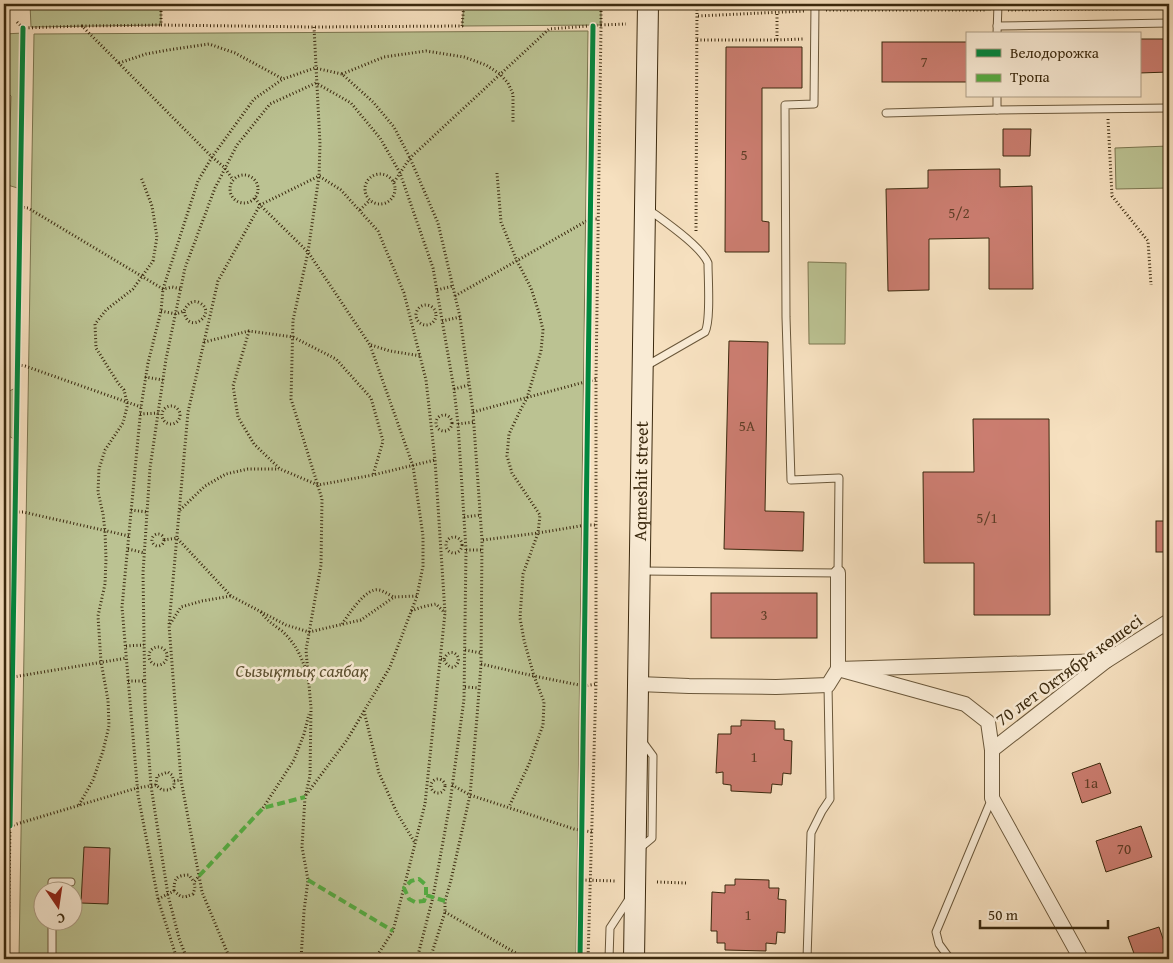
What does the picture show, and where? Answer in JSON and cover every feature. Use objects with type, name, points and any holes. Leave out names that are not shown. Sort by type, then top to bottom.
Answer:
[{"type":"main road","name":"Aqmeshit street","points":[[634,959],[626,884],[636,852],[648,4]]},
{"type":"street","points":[[638,684],[776,687],[828,684],[838,669],[838,573]]},
{"type":"street","name":"70 лет Октября көшесі","points":[[992,750],[1106,662],[1169,621]]},
{"type":"street","points":[[838,669],[1106,662]]},
{"type":"street","name":"70 лет Октября көшесі","points":[[838,669],[964,704],[988,722],[992,750],[992,798],[1081,959]]},
{"type":"lane","points":[[640,571],[838,573],[840,478],[792,480],[786,317],[785,105],[814,104],[815,7]]},
{"type":"lane","points":[[998,7],[997,30],[1169,23]]},
{"type":"lane","points":[[997,98],[997,110]]},
{"type":"lane","points":[[886,113],[1169,108]]},
{"type":"lane","points":[[643,368],[705,332],[707,328],[708,264],[705,258],[696,247],[646,207]]},
{"type":"lane","points":[[807,959],[811,833],[830,799],[828,684]]},
{"type":"lane","points":[[950,959],[939,944],[936,932],[992,798]]},
{"type":"lane","points":[[610,959],[610,928],[626,884]]},
{"type":"lane","points":[[52,930],[52,959]]},
{"type":"path","points":[[161,4],[161,25]]},
{"type":"path","points":[[17,22],[23,30],[82,26],[161,25],[462,26],[464,4]]},
{"type":"path","points":[[588,959],[596,684],[596,379],[601,4]]},
{"type":"path","points":[[696,247],[697,4]]},
{"type":"path","points":[[698,16],[777,12],[815,7],[1169,8]]},
{"type":"path","points":[[777,12],[777,40]]},
{"type":"path","points":[[394,182],[410,158],[549,29],[626,24]]},
{"type":"path","points":[[82,26],[225,168],[233,180]]},
{"type":"path","points":[[593,26],[593,36]]},
{"type":"path","points":[[301,959],[308,880],[302,847],[305,797],[310,776],[311,708],[306,650],[321,565],[322,499],[292,399],[293,320],[308,252],[319,176],[320,144],[314,27]]},
{"type":"path","points":[[697,40],[814,39]]},
{"type":"path","points":[[119,63],[146,54],[209,44],[235,53],[283,79]]},
{"type":"path","points":[[342,74],[384,57],[426,51],[464,57],[486,64],[500,74],[508,83],[513,94],[513,122]]},
{"type":"path","points":[[177,959],[158,899],[137,788],[122,607],[145,377],[161,311],[163,289],[198,181],[212,157],[254,99],[283,79],[315,68],[342,74],[373,102],[394,128],[410,158],[438,223],[460,317],[473,412],[482,540],[481,664],[470,795],[445,901],[445,912],[430,959]]},
{"type":"path","points":[[187,959],[179,938],[168,895],[151,786],[144,681],[146,657],[144,645],[144,573],[150,468],[160,414],[166,359],[185,268],[215,188],[237,145],[270,104],[316,83]]},
{"type":"path","points":[[316,83],[351,103],[380,138],[400,173],[433,268],[454,389],[458,424],[464,517],[465,687],[452,787],[433,897],[416,959]]},
{"type":"path","points":[[1108,108],[1112,196],[1148,241],[1151,285]]},
{"type":"path","points":[[496,173],[501,222],[517,261],[531,288],[543,330],[541,351],[527,398],[510,434],[507,456],[512,473],[540,515],[538,533],[523,574],[520,618],[534,676],[544,702],[543,725],[529,764],[509,807]]},
{"type":"path","points":[[242,174],[253,177],[259,187],[255,198],[246,204],[240,203],[231,196],[230,185],[237,176],[242,174]]},
{"type":"path","points":[[379,174],[385,174],[390,177],[394,182],[395,188],[392,199],[381,204],[370,200],[366,196],[365,190],[368,179],[379,174]]},
{"type":"path","points":[[230,959],[202,892],[181,780],[169,625],[188,417],[218,281],[260,205],[319,176]]},
{"type":"path","points":[[319,176],[341,190],[378,231],[404,294],[411,318],[426,380],[433,424],[446,613],[429,783],[393,931],[376,959]]},
{"type":"path","points":[[79,805],[93,780],[109,726],[108,700],[101,662],[98,616],[104,584],[105,531],[98,492],[99,468],[105,450],[123,424],[127,407],[124,390],[96,348],[96,324],[106,310],[133,289],[153,261],[157,237],[152,206],[141,177]]},
{"type":"path","points":[[20,198],[20,217]]},
{"type":"path","points":[[255,198],[308,252],[370,345],[413,466],[423,536],[423,566],[416,596],[390,667],[347,740],[305,797]]},
{"type":"path","points":[[360,210],[370,200]]},
{"type":"path","points":[[20,208],[28,208],[163,289],[181,289]]},
{"type":"path","points":[[590,210],[590,229]]},
{"type":"path","points":[[455,296],[590,219],[598,219]]},
{"type":"path","points":[[437,290],[452,286]]},
{"type":"path","points":[[198,302],[205,308],[206,313],[201,321],[192,322],[185,316],[184,311],[189,303],[198,302]]},
{"type":"path","points":[[423,305],[429,305],[436,312],[436,317],[429,325],[423,325],[416,317],[416,312],[423,305]]},
{"type":"path","points":[[436,312],[440,310]]},
{"type":"path","points":[[161,311],[176,314],[184,311]]},
{"type":"path","points":[[204,317],[210,318]]},
{"type":"path","points":[[411,318],[416,317]]},
{"type":"path","points":[[442,321],[460,317]]},
{"type":"path","points":[[204,342],[249,331],[293,337],[336,359],[370,398],[383,441],[373,475]]},
{"type":"path","points":[[249,331],[233,386],[238,417],[254,444],[280,469],[318,485],[373,475],[435,460]]},
{"type":"path","points":[[370,345],[390,351],[421,356]]},
{"type":"path","points":[[18,355],[18,372]]},
{"type":"path","points":[[18,365],[141,407]]},
{"type":"path","points":[[588,371],[588,390]]},
{"type":"path","points":[[145,377],[163,380]]},
{"type":"path","points":[[473,412],[596,379]]},
{"type":"path","points":[[454,389],[469,385]]},
{"type":"path","points":[[140,414],[160,414],[167,407],[172,406],[180,412],[179,421],[170,425],[166,423],[160,414]]},
{"type":"path","points":[[442,414],[450,417],[452,421],[452,426],[445,431],[433,424],[442,414]]},
{"type":"path","points":[[180,416],[188,417]]},
{"type":"path","points":[[452,421],[457,420]]},
{"type":"path","points":[[458,424],[474,422]]},
{"type":"path","points":[[180,510],[205,486],[226,474],[248,469],[280,469]]},
{"type":"path","points":[[15,522],[16,503]]},
{"type":"path","points":[[131,510],[147,512]]},
{"type":"path","points":[[15,512],[23,512],[129,536]]},
{"type":"path","points":[[464,517],[481,515]]},
{"type":"path","points":[[586,515],[586,534]]},
{"type":"path","points":[[482,540],[596,525]]},
{"type":"path","points":[[152,539],[153,536],[161,534],[164,540]]},
{"type":"path","points":[[464,549],[461,541],[457,538],[453,537],[446,542],[447,550],[451,553],[464,549],[482,550]]},
{"type":"path","points":[[146,538],[152,539]]},
{"type":"path","points":[[164,540],[177,538]]},
{"type":"path","points":[[177,538],[231,596],[286,625],[309,632],[361,620],[394,597]]},
{"type":"path","points":[[152,539],[155,545],[159,546],[163,544],[164,540]]},
{"type":"path","points":[[441,546],[446,546]]},
{"type":"path","points":[[128,549],[145,553]]},
{"type":"path","points":[[342,625],[361,599],[371,591],[378,589],[394,597],[416,596]]},
{"type":"path","points":[[169,625],[181,607],[231,596]]},
{"type":"path","points":[[411,611],[436,604],[446,613]]},
{"type":"path","points":[[260,612],[283,632],[301,655],[308,679]]},
{"type":"path","points":[[14,613],[14,629]]},
{"type":"path","points":[[4,621],[14,621]]},
{"type":"path","points":[[126,646],[144,645]]},
{"type":"path","points":[[156,647],[160,647],[166,654],[166,659],[159,665],[151,662],[146,657],[156,647]]},
{"type":"path","points":[[465,650],[481,653]]},
{"type":"path","points":[[442,659],[449,653],[454,652],[459,659],[465,660]]},
{"type":"path","points":[[166,654],[172,654]]},
{"type":"path","points":[[13,677],[127,658]]},
{"type":"path","points":[[442,659],[450,666],[458,664],[459,659]]},
{"type":"path","points":[[481,664],[584,686],[596,684]]},
{"type":"path","points":[[13,669],[13,687]]},
{"type":"path","points":[[584,676],[584,695]]},
{"type":"path","points":[[128,681],[144,681]]},
{"type":"path","points":[[465,687],[479,688]]},
{"type":"path","points":[[263,808],[294,760],[311,708]]},
{"type":"path","points":[[364,711],[379,773],[397,813],[415,844]]},
{"type":"path","points":[[168,772],[172,775],[174,787],[169,790],[162,790],[156,785],[157,776],[168,772]]},
{"type":"path","points":[[429,783],[436,778],[440,778],[444,780],[446,788]]},
{"type":"path","points":[[174,781],[181,780]]},
{"type":"path","points":[[429,783],[436,793],[452,787],[470,795],[592,832]]},
{"type":"path","points":[[10,826],[137,788],[156,785]]},
{"type":"path","points":[[8,959],[10,816]]},
{"type":"path","points":[[582,840],[583,821]]},
{"type":"path","points":[[582,870],[582,890]]},
{"type":"path","points":[[182,875],[189,875],[194,882],[195,888],[192,894],[180,897],[174,891],[176,879],[182,875]]},
{"type":"path","points":[[194,882],[199,876]]},
{"type":"path","points":[[582,880],[626,884]]},
{"type":"path","points":[[657,882],[686,883]]},
{"type":"path","points":[[158,899],[174,891]]},
{"type":"path","points":[[445,912],[526,959]]},
{"type":"green space","points":[[30,4],[161,4],[161,25],[31,27]]},
{"type":"green space","points":[[464,4],[601,4],[601,25],[462,26]]},
{"type":"green space","points":[[965,4],[987,4],[991,10],[948,10]]},
{"type":"green space","points":[[1009,4],[1169,4],[1169,8],[1009,10]]},
{"type":"green space","name":"Сызықтық саябақ","points":[[588,31],[576,959],[19,959],[34,34]]},
{"type":"green space","points":[[23,33],[21,189],[4,184],[4,167],[9,162],[11,96],[4,89],[4,34]]},
{"type":"green space","points":[[1169,146],[1169,188],[1116,189],[1115,148]]},
{"type":"green space","points":[[808,262],[846,263],[845,344],[809,344]]},
{"type":"green space","points":[[17,387],[17,441],[4,433],[4,394]]},
{"type":"green space","points":[[14,581],[8,959],[4,959],[4,588]]},
{"type":"building","points":[[1140,39],[1169,39],[1169,72],[1140,73]]},
{"type":"building","points":[[882,42],[966,42],[966,82],[882,82]]},
{"type":"building","points":[[726,47],[802,47],[802,88],[762,88],[762,221],[769,222],[769,252],[725,252]]},
{"type":"building","points":[[1003,129],[1031,129],[1030,156],[1003,156]]},
{"type":"building","points":[[1000,169],[1000,187],[1032,186],[1033,289],[989,289],[989,238],[929,239],[929,290],[888,291],[886,189],[928,188],[928,170]]},
{"type":"building","points":[[729,341],[768,342],[765,511],[804,512],[803,551],[724,549]]},
{"type":"building","points":[[973,419],[1049,419],[1050,615],[974,615],[974,563],[924,563],[923,472],[974,472]]},
{"type":"building","points":[[1156,521],[1169,521],[1169,552],[1156,552]]},
{"type":"building","points":[[711,593],[817,593],[817,638],[711,638]]},
{"type":"building","points":[[741,720],[775,721],[775,729],[784,729],[784,740],[792,741],[791,774],[783,773],[782,785],[772,784],[771,793],[731,791],[731,785],[723,784],[723,772],[716,773],[718,734],[731,734],[731,726],[741,726]]},
{"type":"building","points":[[1100,763],[1111,793],[1082,803],[1072,773]]},
{"type":"building","points":[[1141,826],[1152,857],[1106,872],[1096,841]]},
{"type":"building","points":[[84,847],[110,848],[108,904],[82,903]]},
{"type":"building","points":[[735,879],[769,880],[769,888],[779,888],[778,899],[786,900],[785,933],[777,932],[776,944],[766,943],[766,951],[725,950],[725,943],[717,943],[717,931],[711,931],[712,892],[725,893],[725,885],[735,885]]},
{"type":"building","points":[[1159,927],[1169,956],[1158,959],[1136,959],[1128,937]]},
{"type":"marked path","points":[[199,876],[263,808],[305,797]]},
{"type":"marked path","points":[[426,895],[426,885],[419,879],[411,881],[404,888],[409,899],[415,902],[424,901],[426,895],[445,901]]},
{"type":"marked path","points":[[308,880],[393,931]]},
{"type":"cycle path","points":[[580,959],[593,26]]},
{"type":"cycle path","points":[[10,826],[23,28]]}]
